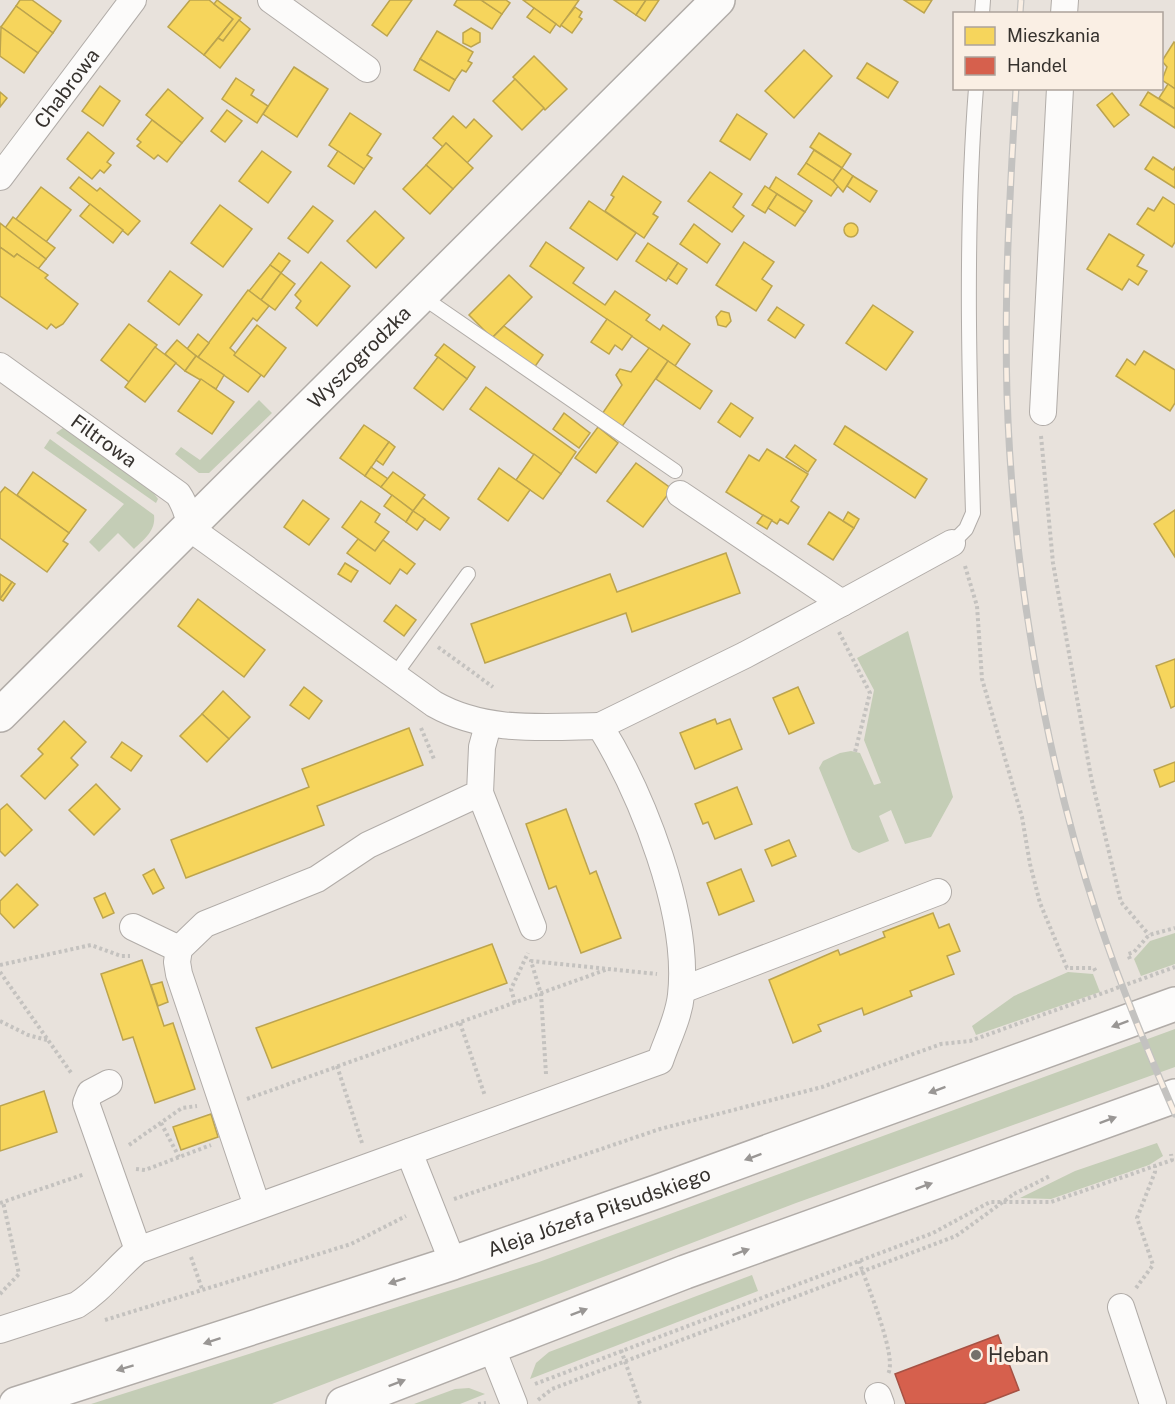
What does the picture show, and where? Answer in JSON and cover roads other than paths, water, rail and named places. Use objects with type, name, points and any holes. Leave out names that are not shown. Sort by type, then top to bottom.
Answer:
[{"type":"main road","name":"Wyszogrodzka","points":[[0,715],[718,0]]},
{"type":"main road","name":"Aleja Józefa Piłsudskiego","points":[[16,1404],[453,1263],[1175,1004]]},
{"type":"main road","points":[[343,1404],[686,1272],[1175,1096]]},
{"type":"street","name":"Chabrowa","points":[[0,177],[133,0]]},
{"type":"street","points":[[271,0],[368,69]]},
{"type":"street","points":[[1043,412],[1060,90]]},
{"type":"street","name":"Filtrowa","points":[[0,366],[178,494],[187,507],[189,526]]},
{"type":"street","points":[[677,483],[835,606]]},
{"type":"street","points":[[189,526],[226,556],[394,676],[447,711],[488,725],[600,726],[746,656],[952,543]]},
{"type":"street","points":[[488,725],[482,747],[480,793],[533,927]]},
{"type":"street","points":[[0,1330],[77,1305],[95,1292],[118,1266],[138,1250],[660,1061],[682,990],[679,940],[667,885],[648,820],[620,759],[600,726]]},
{"type":"street","points":[[257,1206],[179,975],[177,962],[179,949],[205,924],[317,879],[369,845],[480,793]]},
{"type":"street","points":[[682,990],[938,892]]},
{"type":"street","points":[[133,927],[179,949]]},
{"type":"street","points":[[109,1083],[95,1089],[86,1099],[138,1250]]},
{"type":"street","points":[[410,1152],[453,1263]]},
{"type":"street","points":[[1121,1307],[1153,1404]]},
{"type":"street","points":[[491,1346],[518,1401]]},
{"type":"lane","points":[[952,543],[966,529],[973,513],[968,292],[969,172],[976,90]]},
{"type":"lane","points":[[421,296],[677,483]]},
{"type":"lane","points":[[394,676],[468,574]]},
{"type":"railway","points":[[1020,12],[1021,0]]},
{"type":"railway","points":[[1016,90],[1007,279],[1007,394],[1016,525],[1034,659],[1062,791],[1098,918],[1134,1017],[1175,1114]]},
{"type":"place","name":"Heban","points":[[976,1355]]}]
